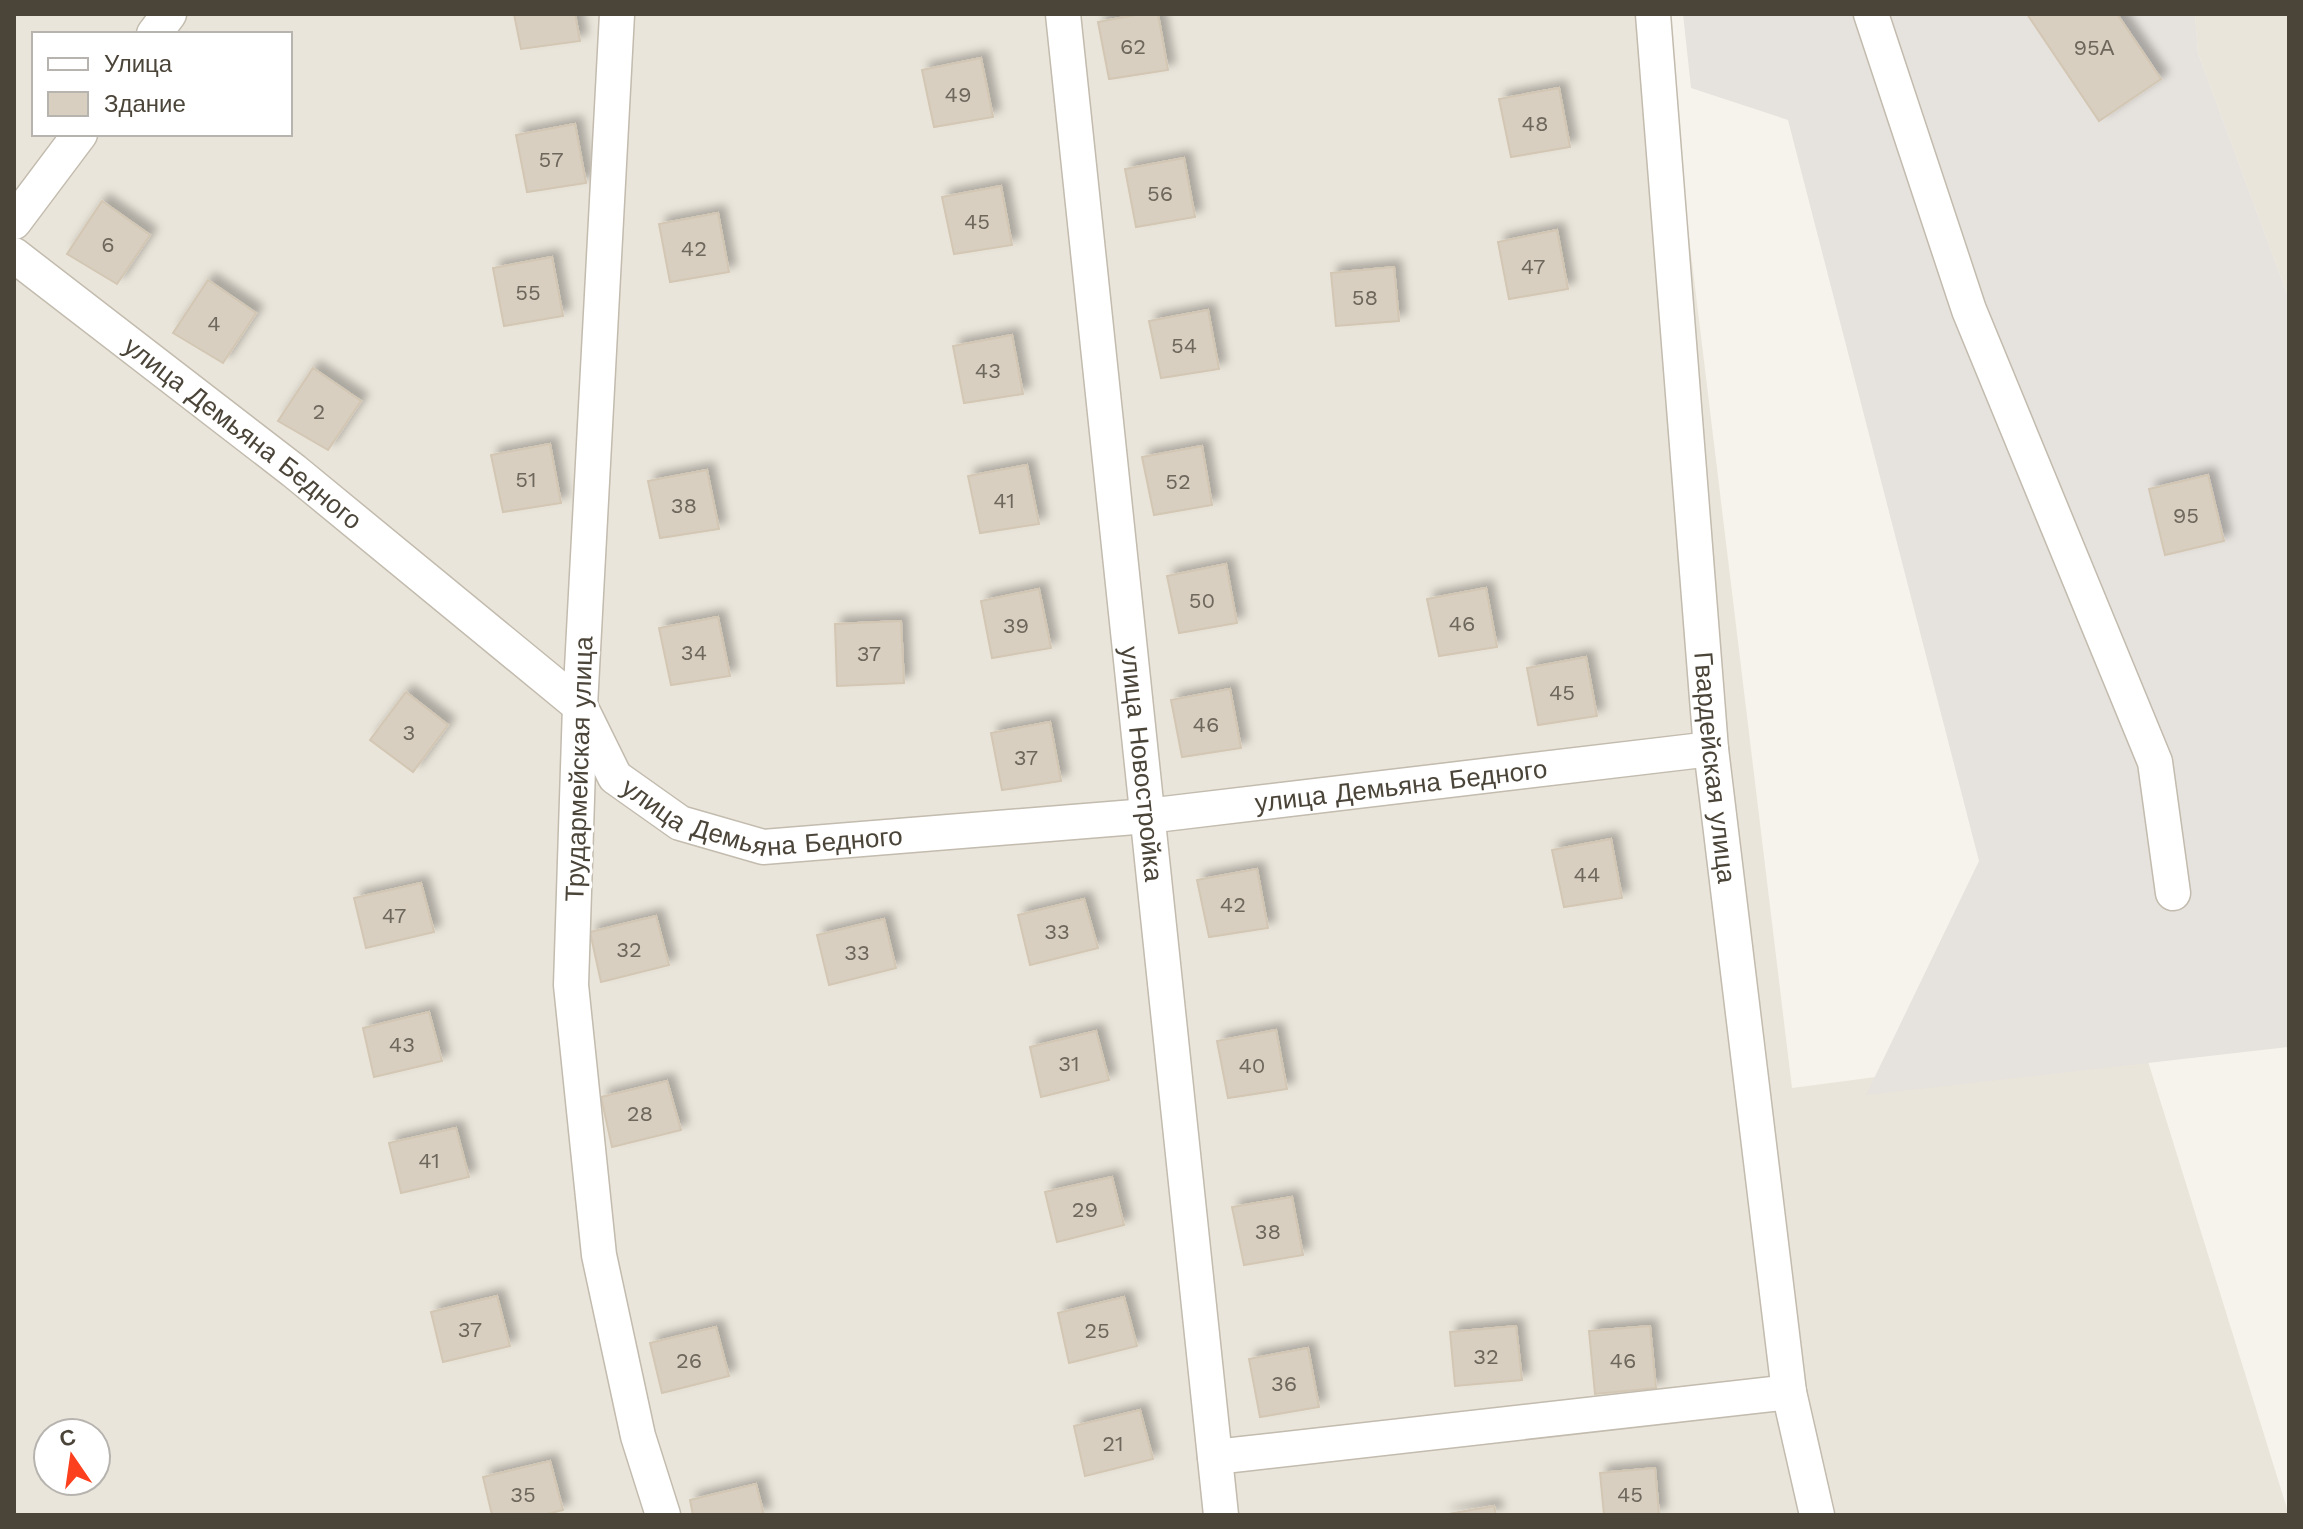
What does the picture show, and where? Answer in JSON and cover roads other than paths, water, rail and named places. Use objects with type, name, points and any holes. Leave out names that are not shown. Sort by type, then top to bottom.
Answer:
[{"type":"street","points":[[156,32],[169,14]]},
{"type":"street","name":"Трудармейская улица","points":[[617,14],[580,706],[571,985],[579,1090],[599,1255],[638,1436],[663,1515]]},
{"type":"street","name":"улица Новостройка","points":[[1063,14],[1221,1515]]},
{"type":"street","name":"Гвардейская улица","points":[[1653,14],[1711,749],[1789,1392],[1817,1515]]},
{"type":"street","points":[[1871,14],[1969,310],[2155,762],[2173,893]]},
{"type":"street","points":[[14,222],[78,136]]},
{"type":"street","name":"улица Демьяна Бедного","points":[[14,255],[294,471],[580,706],[615,777],[680,823],[763,847],[1147,816],[1711,749]]},
{"type":"street","points":[[1215,1457],[1789,1392]]}]
